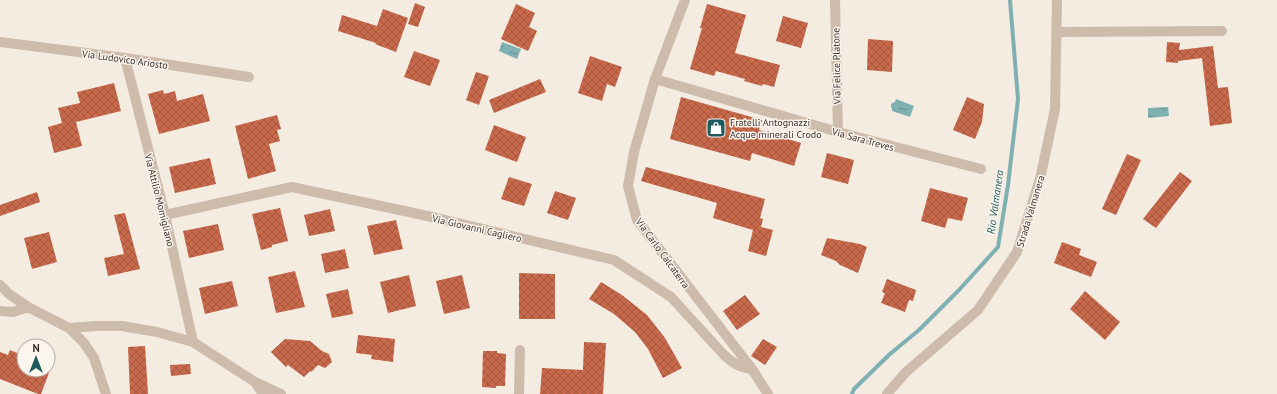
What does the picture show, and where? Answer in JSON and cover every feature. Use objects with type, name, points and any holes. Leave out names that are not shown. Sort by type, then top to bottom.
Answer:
[{"type":"street","name":"Via Carlo Calcaterra","points":[[685,0],[654,79],[634,152],[628,186],[637,220],[752,369],[768,394]]},
{"type":"street","name":"Via Felice Platone","points":[[835,0],[838,132]]},
{"type":"street","name":"Strada Valmanera","points":[[887,394],[906,372],[978,310],[1017,252],[1040,179],[1055,109],[1057,0]]},
{"type":"street","points":[[1057,32],[1222,31]]},
{"type":"street","name":"Via Ludovico Ariosto","points":[[0,42],[125,58],[249,78]]},
{"type":"street","name":"Via Attilio Momigliano","points":[[125,58],[164,215],[193,342]]},
{"type":"street","name":"Via Sara Treves","points":[[654,79],[838,132],[981,170]]},
{"type":"street","name":"Via Giovanni Cagliero","points":[[164,215],[292,187],[423,215],[614,260],[671,297],[734,364],[752,369]]},
{"type":"street","points":[[0,285],[9,294],[28,307],[69,328],[84,344],[94,358],[106,394]]},
{"type":"street","points":[[0,311],[13,312],[28,307]]},
{"type":"street","points":[[69,328],[122,326],[157,332],[193,342],[255,382],[281,394]]},
{"type":"street","points":[[519,394],[520,350]]},
{"type":"street","points":[[255,382],[263,394]]},
{"type":"water","points":[[502,42],[521,49],[517,59],[499,51]]},
{"type":"water","points":[[896,99],[914,106],[910,117],[892,111],[891,104],[895,102]]},
{"type":"water","points":[[1168,107],[1169,116],[1148,118],[1148,108]]},
{"type":"building","points":[[415,3],[425,7],[418,27],[408,24]]},
{"type":"building","points":[[516,4],[535,13],[529,27],[537,31],[528,51],[501,39]]},
{"type":"building","points":[[707,4],[746,15],[735,53],[780,65],[774,87],[763,84],[762,86],[744,81],[745,79],[716,71],[714,76],[690,69],[702,28],[700,28]]},
{"type":"building","points":[[383,9],[408,18],[396,52],[375,44],[376,43],[338,31],[342,15],[377,26]]},
{"type":"building","points":[[783,16],[808,23],[801,48],[776,41]]},
{"type":"building","points":[[868,39],[893,41],[892,72],[867,70]]},
{"type":"building","points":[[1167,42],[1180,43],[1179,50],[1213,46],[1218,88],[1228,87],[1232,123],[1210,126],[1202,58],[1178,61],[1178,63],[1166,62]]},
{"type":"building","points":[[414,51],[440,60],[430,86],[404,77]]},
{"type":"building","points":[[590,56],[622,67],[615,87],[607,84],[602,101],[578,93]]},
{"type":"building","points":[[476,72],[489,76],[479,105],[466,100]]},
{"type":"building","points":[[540,79],[546,92],[494,113],[489,100]]},
{"type":"building","points":[[114,83],[121,111],[76,122],[82,146],[54,153],[48,127],[62,123],[58,108],[80,103],[77,92]]},
{"type":"building","points":[[163,90],[164,94],[175,91],[177,101],[203,94],[210,121],[159,134],[148,94]]},
{"type":"building","points":[[681,97],[762,120],[759,130],[801,143],[794,166],[752,153],[750,161],[670,139]]},
{"type":"building","points":[[967,97],[984,104],[982,122],[975,139],[953,130]]},
{"type":"building","points":[[277,115],[281,129],[277,130],[280,141],[269,144],[276,171],[248,179],[235,126]]},
{"type":"building","points":[[494,125],[526,137],[517,162],[485,150]]},
{"type":"building","points":[[827,153],[854,160],[848,184],[821,177]]},
{"type":"building","points":[[1127,154],[1141,160],[1116,215],[1102,209]]},
{"type":"building","points":[[210,158],[216,184],[175,193],[169,167]]},
{"type":"building","points":[[646,167],[765,199],[760,218],[763,219],[761,227],[773,230],[766,256],[748,251],[753,230],[713,218],[717,203],[641,181]]},
{"type":"building","points":[[1180,172],[1192,181],[1156,228],[1143,219]]},
{"type":"building","points":[[509,177],[532,184],[524,206],[501,199]]},
{"type":"building","points":[[930,188],[968,198],[962,221],[948,218],[945,228],[921,221]]},
{"type":"building","points":[[555,191],[576,198],[568,220],[547,213]]},
{"type":"building","points":[[37,192],[40,202],[0,216],[0,205]]},
{"type":"building","points":[[280,208],[288,241],[272,245],[272,247],[261,250],[252,214]]},
{"type":"building","points":[[330,209],[335,231],[309,236],[304,215]]},
{"type":"building","points":[[125,213],[140,269],[108,276],[104,258],[124,254],[114,215]]},
{"type":"building","points":[[396,220],[403,249],[374,255],[367,226]]},
{"type":"building","points":[[218,224],[224,250],[189,258],[183,231]]},
{"type":"building","points":[[49,232],[57,262],[32,269],[24,238]]},
{"type":"building","points":[[827,238],[860,244],[867,247],[858,273],[821,255]]},
{"type":"building","points":[[1062,242],[1081,249],[1079,255],[1097,262],[1091,277],[1054,263]]},
{"type":"building","points":[[345,249],[349,268],[325,273],[321,254]]},
{"type":"building","points":[[295,271],[305,307],[276,313],[268,277]]},
{"type":"building","points":[[519,273],[555,274],[555,319],[519,319]]},
{"type":"building","points":[[409,275],[416,306],[388,313],[380,282]]},
{"type":"building","points":[[462,275],[470,308],[444,314],[436,281]]},
{"type":"building","points":[[887,279],[916,290],[913,301],[909,300],[905,312],[881,303],[885,293],[882,292]]},
{"type":"building","points":[[232,281],[238,306],[205,314],[199,288]]},
{"type":"building","points":[[601,282],[622,295],[647,315],[665,338],[682,368],[663,378],[648,349],[635,332],[614,314],[589,299]]},
{"type":"building","points":[[348,289],[353,314],[332,318],[326,294]]},
{"type":"building","points":[[1085,291],[1120,322],[1105,340],[1070,309]]},
{"type":"building","points":[[745,295],[760,314],[737,330],[723,311]]},
{"type":"building","points":[[358,335],[395,339],[393,362],[371,359],[372,355],[356,353]]},
{"type":"building","points":[[285,339],[310,341],[322,351],[329,354],[332,362],[325,368],[318,365],[304,377],[288,365],[286,367],[271,352]]},
{"type":"building","points":[[763,339],[777,347],[765,365],[751,356]]},
{"type":"building","points":[[584,342],[606,343],[603,394],[540,394],[542,368],[583,370]]},
{"type":"building","points":[[145,346],[148,394],[130,394],[128,347]]},
{"type":"building","points":[[10,350],[16,353],[16,378],[47,378],[41,394],[0,379],[0,352],[8,355]]},
{"type":"building","points":[[483,351],[497,351],[497,353],[506,354],[505,386],[496,386],[496,388],[482,387]]},
{"type":"building","points":[[190,364],[191,374],[171,376],[170,365]]},
{"type":"waterway","name":"Rio Valmanera","points":[[852,394],[854,389],[890,354],[919,330],[959,290],[998,247],[1008,185],[1018,99],[1010,0]]},
{"type":"place","name":"Fratelli Antognazzi Acque minerali Crodo","points":[[716,128]]}]
